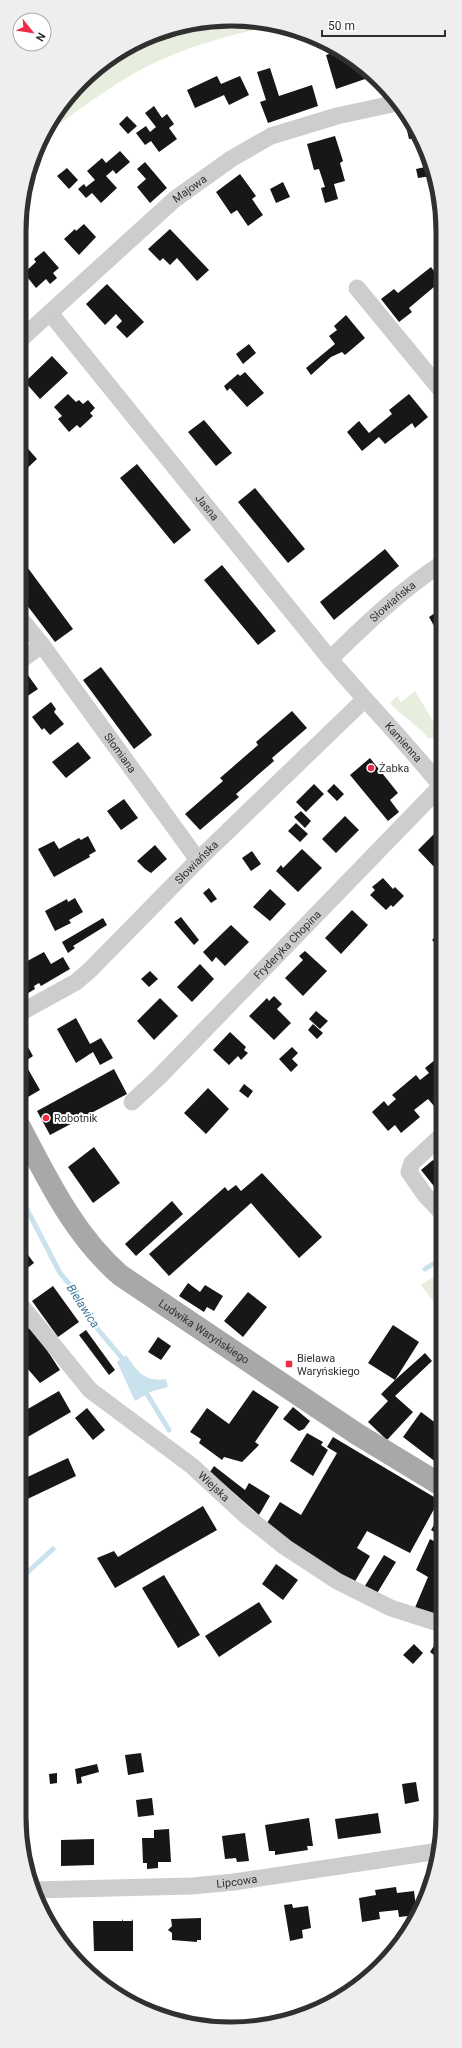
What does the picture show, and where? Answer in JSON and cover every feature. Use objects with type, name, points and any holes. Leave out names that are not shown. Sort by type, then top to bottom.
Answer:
[{"type":"main road","name":"Ludwika Waryńskiego","points":[[26,1152],[80,1234],[99,1256],[120,1275],[356,1434],[436,1482]]},
{"type":"street","name":"Majowa","points":[[26,335],[175,199],[231,159],[271,136],[337,116],[392,104]]},
{"type":"street","points":[[356,288],[436,384]]},
{"type":"street","name":"Jasna","points":[[50,313],[364,700]]},
{"type":"street","name":"Słowiańska","points":[[330,659],[375,616],[419,579],[436,567]]},
{"type":"street","name":"Słomiana","points":[[26,625],[42,645],[198,860]]},
{"type":"street","points":[[26,657],[42,645]]},
{"type":"street","name":"Słowiańska","points":[[26,1010],[76,982],[90,970],[198,860],[364,700]]},
{"type":"street","name":"Kamienna","points":[[364,700],[388,723],[436,780]]},
{"type":"street","name":"Fryderyka Chopina","points":[[132,1102],[159,1077],[436,791]]},
{"type":"street","points":[[436,1141],[412,1163],[409,1172],[425,1195],[436,1207]]},
{"type":"street","name":"Wiejska","points":[[26,1311],[90,1390],[192,1466],[245,1515],[285,1547],[337,1581],[384,1604],[436,1622]]},
{"type":"street","name":"Lipcowa","points":[[40,1890],[192,1886],[234,1882],[433,1852]]},
{"type":"green space","points":[[218,26],[244,26],[260,28],[201,44],[166,57],[133,74],[88,103],[53,129],[68,106],[86,86],[106,68],[140,47],[165,37],[191,30]]},
{"type":"green space","points":[[415,691],[436,726],[436,741],[433,737],[429,739],[420,729],[390,703],[397,696],[401,702]]},
{"type":"green space","points":[[436,1275],[436,1305],[421,1285]]},
{"type":"water","points":[[126,1355],[138,1371],[152,1379],[166,1379],[168,1387],[150,1392],[135,1401],[117,1362]]},
{"type":"building","points":[[334,53],[356,68],[367,78],[336,89],[326,55]]},
{"type":"building","points":[[270,68],[279,96],[312,85],[318,106],[268,123],[260,102],[266,100],[257,72]]},
{"type":"building","points":[[217,76],[221,84],[240,76],[249,95],[229,105],[224,95],[195,108],[187,90]]},
{"type":"building","points":[[154,106],[162,118],[167,114],[174,124],[169,128],[177,139],[159,152],[151,141],[145,145],[136,133],[146,126],[150,132],[156,127],[145,113]]},
{"type":"building","points":[[127,116],[137,126],[128,134],[119,124]]},
{"type":"building","points":[[405,123],[414,138],[409,139]]},
{"type":"building","points":[[335,136],[343,161],[340,163],[345,181],[334,184],[338,199],[325,203],[321,188],[325,187],[319,169],[314,170],[307,144]]},
{"type":"building","points":[[120,151],[130,162],[116,174],[113,170],[106,176],[117,188],[101,203],[92,193],[86,198],[78,189],[84,184],[86,187],[95,180],[87,171],[102,158],[106,163]]},
{"type":"building","points":[[145,162],[167,188],[150,203],[137,187],[146,179],[137,169]]},
{"type":"building","points":[[426,167],[429,176],[418,178],[416,169]]},
{"type":"building","points":[[67,168],[78,180],[69,189],[57,176]]},
{"type":"building","points":[[240,174],[256,196],[252,199],[263,215],[248,226],[237,210],[231,214],[216,192]]},
{"type":"building","points":[[283,182],[290,197],[276,203],[270,189]]},
{"type":"building","points":[[84,224],[96,237],[79,255],[64,239],[75,229],[76,231]]},
{"type":"building","points":[[170,229],[209,270],[197,281],[177,258],[170,265],[163,258],[160,261],[148,249]]},
{"type":"building","points":[[44,251],[59,268],[53,273],[57,278],[50,284],[46,279],[36,288],[26,276],[26,271],[36,262],[34,259]]},
{"type":"building","points":[[431,267],[436,274],[436,285],[409,308],[412,312],[399,322],[381,299],[394,289],[398,293]]},
{"type":"building","points":[[107,284],[144,322],[127,338],[116,327],[122,321],[116,314],[105,325],[86,304]]},
{"type":"building","points":[[346,315],[365,338],[345,355],[342,352],[331,357],[311,375],[306,368],[335,344],[329,336],[337,330],[334,326]]},
{"type":"building","points":[[249,344],[256,353],[243,364],[236,354]]},
{"type":"building","points":[[52,356],[68,373],[40,399],[26,383],[26,381]]},
{"type":"building","points":[[245,372],[264,393],[247,407],[230,388],[227,391],[224,386],[238,374],[240,376]]},
{"type":"building","points":[[68,394],[76,402],[79,400],[83,404],[88,400],[95,408],[90,413],[93,416],[80,428],[77,425],[69,432],[58,419],[62,416],[54,407]]},
{"type":"building","points":[[409,394],[428,417],[415,428],[412,423],[385,444],[379,437],[362,451],[347,432],[359,421],[369,433],[392,414],[389,410]]},
{"type":"building","points":[[204,420],[232,453],[216,466],[188,432]]},
{"type":"building","points":[[26,446],[37,459],[26,469]]},
{"type":"building","points":[[137,464],[191,530],[174,544],[120,478]]},
{"type":"building","points":[[255,488],[305,549],[288,563],[238,502]]},
{"type":"building","points":[[385,549],[399,566],[334,620],[320,602]]},
{"type":"building","points":[[26,565],[73,629],[55,642],[26,604]]},
{"type":"building","points":[[222,565],[276,631],[258,645],[204,580]]},
{"type":"building","points":[[436,612],[436,629],[429,617]]},
{"type":"building","points":[[101,667],[152,735],[134,749],[83,680]]},
{"type":"building","points":[[26,672],[38,689],[26,697]]},
{"type":"building","points":[[51,702],[56,709],[54,712],[64,724],[50,735],[44,728],[42,730],[32,717]]},
{"type":"building","points":[[292,711],[307,728],[272,758],[274,761],[236,794],[239,797],[200,830],[185,814],[223,781],[220,778],[258,745],[256,742]]},
{"type":"building","points":[[78,742],[91,758],[66,778],[52,762]]},
{"type":"building","points":[[370,758],[398,793],[390,800],[399,812],[388,821],[350,775]]},
{"type":"building","points":[[314,784],[324,794],[306,812],[296,802]]},
{"type":"building","points":[[334,784],[344,794],[337,801],[327,791]]},
{"type":"building","points":[[124,799],[138,818],[121,830],[107,811]]},
{"type":"building","points":[[301,811],[311,821],[305,828],[294,817]]},
{"type":"building","points":[[345,816],[359,830],[336,853],[322,839]]},
{"type":"building","points":[[296,823],[308,834],[300,842],[288,831]]},
{"type":"building","points":[[436,832],[436,869],[418,850]]},
{"type":"building","points":[[88,836],[96,851],[89,855],[90,857],[54,877],[38,849],[54,841],[59,849],[79,838],[81,840]]},
{"type":"building","points":[[155,845],[167,859],[151,873],[137,861]]},
{"type":"building","points":[[302,849],[322,868],[298,892],[276,871],[281,865],[283,868]]},
{"type":"building","points":[[252,851],[261,864],[251,871],[242,858]]},
{"type":"building","points":[[383,878],[393,889],[395,887],[404,896],[393,907],[391,905],[386,910],[370,895],[375,890],[372,887]]},
{"type":"building","points":[[209,888],[217,899],[211,903],[203,893]]},
{"type":"building","points":[[270,889],[286,904],[270,921],[253,907]]},
{"type":"building","points":[[75,898],[83,912],[69,920],[71,923],[55,931],[45,911],[67,899],[68,902]]},
{"type":"building","points":[[352,910],[368,925],[341,954],[325,938]]},
{"type":"building","points":[[181,917],[199,940],[194,945],[174,922]]},
{"type":"building","points":[[103,918],[107,925],[73,946],[75,948],[68,953],[62,942]]},
{"type":"building","points":[[231,925],[249,942],[225,966],[216,957],[212,962],[203,952]]},
{"type":"building","points":[[436,936],[436,944],[432,940]]},
{"type":"building","points":[[305,951],[327,971],[303,996],[285,978],[303,960],[299,956]]},
{"type":"building","points":[[44,952],[51,964],[63,957],[70,969],[41,986],[39,983],[34,986],[35,989],[26,994],[26,962]]},
{"type":"building","points":[[200,964],[214,979],[192,1002],[177,987]]},
{"type":"building","points":[[150,971],[158,979],[149,987],[141,979]]},
{"type":"building","points":[[274,996],[282,1004],[277,1009],[291,1023],[274,1040],[249,1016],[267,998],[269,1001]]},
{"type":"building","points":[[160,998],[178,1016],[154,1040],[137,1021]]},
{"type":"building","points":[[316,1011],[328,1021],[320,1029],[309,1019]]},
{"type":"building","points":[[76,1018],[90,1044],[101,1038],[113,1058],[100,1065],[93,1052],[76,1063],[57,1029]]},
{"type":"building","points":[[313,1024],[323,1033],[317,1039],[308,1030]]},
{"type":"building","points":[[230,1032],[246,1047],[244,1050],[248,1053],[241,1060],[238,1056],[229,1065],[213,1050]]},
{"type":"building","points":[[26,1044],[33,1056],[26,1061]]},
{"type":"building","points":[[292,1047],[298,1053],[292,1059],[298,1065],[291,1072],[279,1059]]},
{"type":"building","points":[[436,1059],[436,1104],[434,1106],[428,1099],[414,1110],[420,1117],[401,1133],[395,1125],[388,1131],[372,1112],[384,1101],[388,1106],[396,1099],[392,1095],[416,1075],[420,1080],[429,1073],[425,1068]]},
{"type":"building","points":[[26,1066],[40,1090],[28,1097],[26,1094]]},
{"type":"building","points":[[114,1069],[127,1094],[50,1135],[37,1111]]},
{"type":"building","points":[[244,1084],[253,1091],[248,1098],[239,1091]]},
{"type":"building","points":[[208,1088],[229,1109],[206,1134],[184,1113]]},
{"type":"building","points":[[94,1147],[120,1183],[93,1203],[68,1167]]},
{"type":"building","points":[[433,1160],[436,1163],[436,1189],[421,1170]]},
{"type":"building","points":[[262,1173],[322,1237],[299,1258],[251,1203],[169,1276],[149,1254],[225,1187],[228,1191],[236,1185],[241,1191]]},
{"type":"building","points":[[172,1201],[183,1214],[136,1256],[125,1244]]},
{"type":"building","points":[[26,1252],[34,1263],[26,1269]]},
{"type":"building","points":[[188,1283],[200,1292],[205,1285],[223,1296],[214,1311],[207,1307],[204,1312],[179,1296]]},
{"type":"building","points":[[53,1286],[79,1322],[58,1337],[32,1301]]},
{"type":"building","points":[[248,1292],[267,1307],[243,1337],[224,1321]]},
{"type":"building","points":[[393,1325],[419,1342],[395,1380],[368,1363]]},
{"type":"building","points":[[29,1328],[41,1341],[60,1370],[40,1383],[26,1367],[26,1330]]},
{"type":"building","points":[[86,1330],[115,1370],[109,1375],[79,1335]]},
{"type":"building","points":[[158,1337],[171,1346],[161,1360],[148,1352]]},
{"type":"building","points":[[425,1353],[432,1361],[395,1396],[413,1412],[387,1440],[368,1422],[388,1401],[381,1394]]},
{"type":"building","points":[[253,1390],[279,1407],[255,1442],[259,1445],[242,1462],[224,1457],[222,1460],[199,1443],[201,1439],[190,1432],[207,1408],[229,1424]]},
{"type":"building","points":[[59,1391],[71,1412],[26,1438],[26,1410]]},
{"type":"building","points":[[293,1407],[310,1421],[304,1429],[299,1431],[283,1419]]},
{"type":"building","points":[[87,1408],[105,1430],[93,1440],[75,1418]]},
{"type":"building","points":[[421,1412],[436,1423],[436,1462],[403,1437]]},
{"type":"building","points":[[307,1433],[323,1442],[321,1445],[328,1450],[313,1476],[290,1461]]},
{"type":"building","points":[[333,1437],[436,1498],[436,1505],[410,1553],[367,1531],[357,1548],[370,1556],[354,1583],[285,1541],[267,1523],[280,1502],[301,1515],[337,1453],[327,1447]]},
{"type":"building","points":[[68,1458],[76,1476],[26,1500],[26,1478]]},
{"type":"building","points":[[214,1466],[245,1490],[249,1483],[270,1496],[259,1515],[210,1472]]},
{"type":"building","points":[[203,1506],[217,1530],[115,1588],[97,1558],[114,1551],[118,1557]]},
{"type":"building","points":[[436,1522],[436,1533],[431,1530]]},
{"type":"building","points":[[430,1539],[436,1542],[436,1617],[414,1610],[428,1577],[416,1570]]},
{"type":"building","points":[[384,1555],[396,1562],[376,1595],[363,1589]]},
{"type":"building","points":[[276,1564],[298,1580],[283,1600],[262,1584]]},
{"type":"building","points":[[164,1575],[200,1635],[178,1648],[142,1588]]},
{"type":"building","points":[[259,1602],[272,1622],[219,1657],[205,1636]]},
{"type":"building","points":[[436,1643],[436,1656],[430,1652]]},
{"type":"building","points":[[414,1644],[423,1653],[413,1664],[403,1655]]},
{"type":"building","points":[[141,1753],[144,1772],[128,1775],[125,1755]]},
{"type":"building","points":[[97,1764],[99,1772],[81,1777],[82,1783],[77,1784],[75,1769]]},
{"type":"building","points":[[57,1773],[57,1783],[50,1784],[49,1774]]},
{"type":"building","points":[[416,1782],[419,1801],[405,1804],[402,1784]]},
{"type":"building","points":[[152,1798],[154,1815],[138,1817],[136,1800]]},
{"type":"building","points":[[378,1813],[381,1833],[338,1839],[335,1819]]},
{"type":"building","points":[[309,1818],[313,1846],[307,1846],[308,1850],[275,1855],[275,1851],[269,1851],[265,1825]]},
{"type":"building","points":[[169,1829],[171,1862],[158,1862],[158,1868],[147,1869],[147,1863],[143,1863],[142,1838],[154,1838],[154,1830]]},
{"type":"building","points":[[245,1833],[249,1861],[237,1862],[236,1858],[225,1859],[222,1836]]},
{"type":"building","points":[[94,1839],[94,1865],[61,1866],[61,1840]]},
{"type":"building","points":[[396,1887],[397,1893],[414,1891],[416,1906],[411,1916],[399,1917],[398,1910],[379,1912],[380,1919],[362,1922],[359,1898],[376,1895],[375,1890]]},
{"type":"building","points":[[292,1904],[293,1908],[308,1906],[311,1928],[302,1930],[303,1938],[290,1941],[284,1905]]},
{"type":"building","points":[[201,1918],[201,1940],[197,1940],[197,1942],[172,1940],[172,1933],[168,1930],[172,1926],[171,1919]]},
{"type":"building","points":[[122,1919],[123,1921],[132,1921],[133,1919],[133,1951],[94,1951],[93,1921],[122,1921]]},
{"type":"waterway","name":"Bielawica","points":[[26,1208],[60,1273],[76,1292],[91,1321],[126,1363]]},
{"type":"waterway","points":[[425,1269],[436,1262]]},
{"type":"waterway","name":"Bielawica","points":[[144,1389],[169,1430]]},
{"type":"waterway","points":[[26,1574],[53,1549]]},
{"type":"place","name":"Żabka","points":[[371,768]]},
{"type":"place","name":"Robotnik","points":[[46,1118]]},
{"type":"place","name":"Bielawa Waryńskiego","points":[[289,1364]]}]
